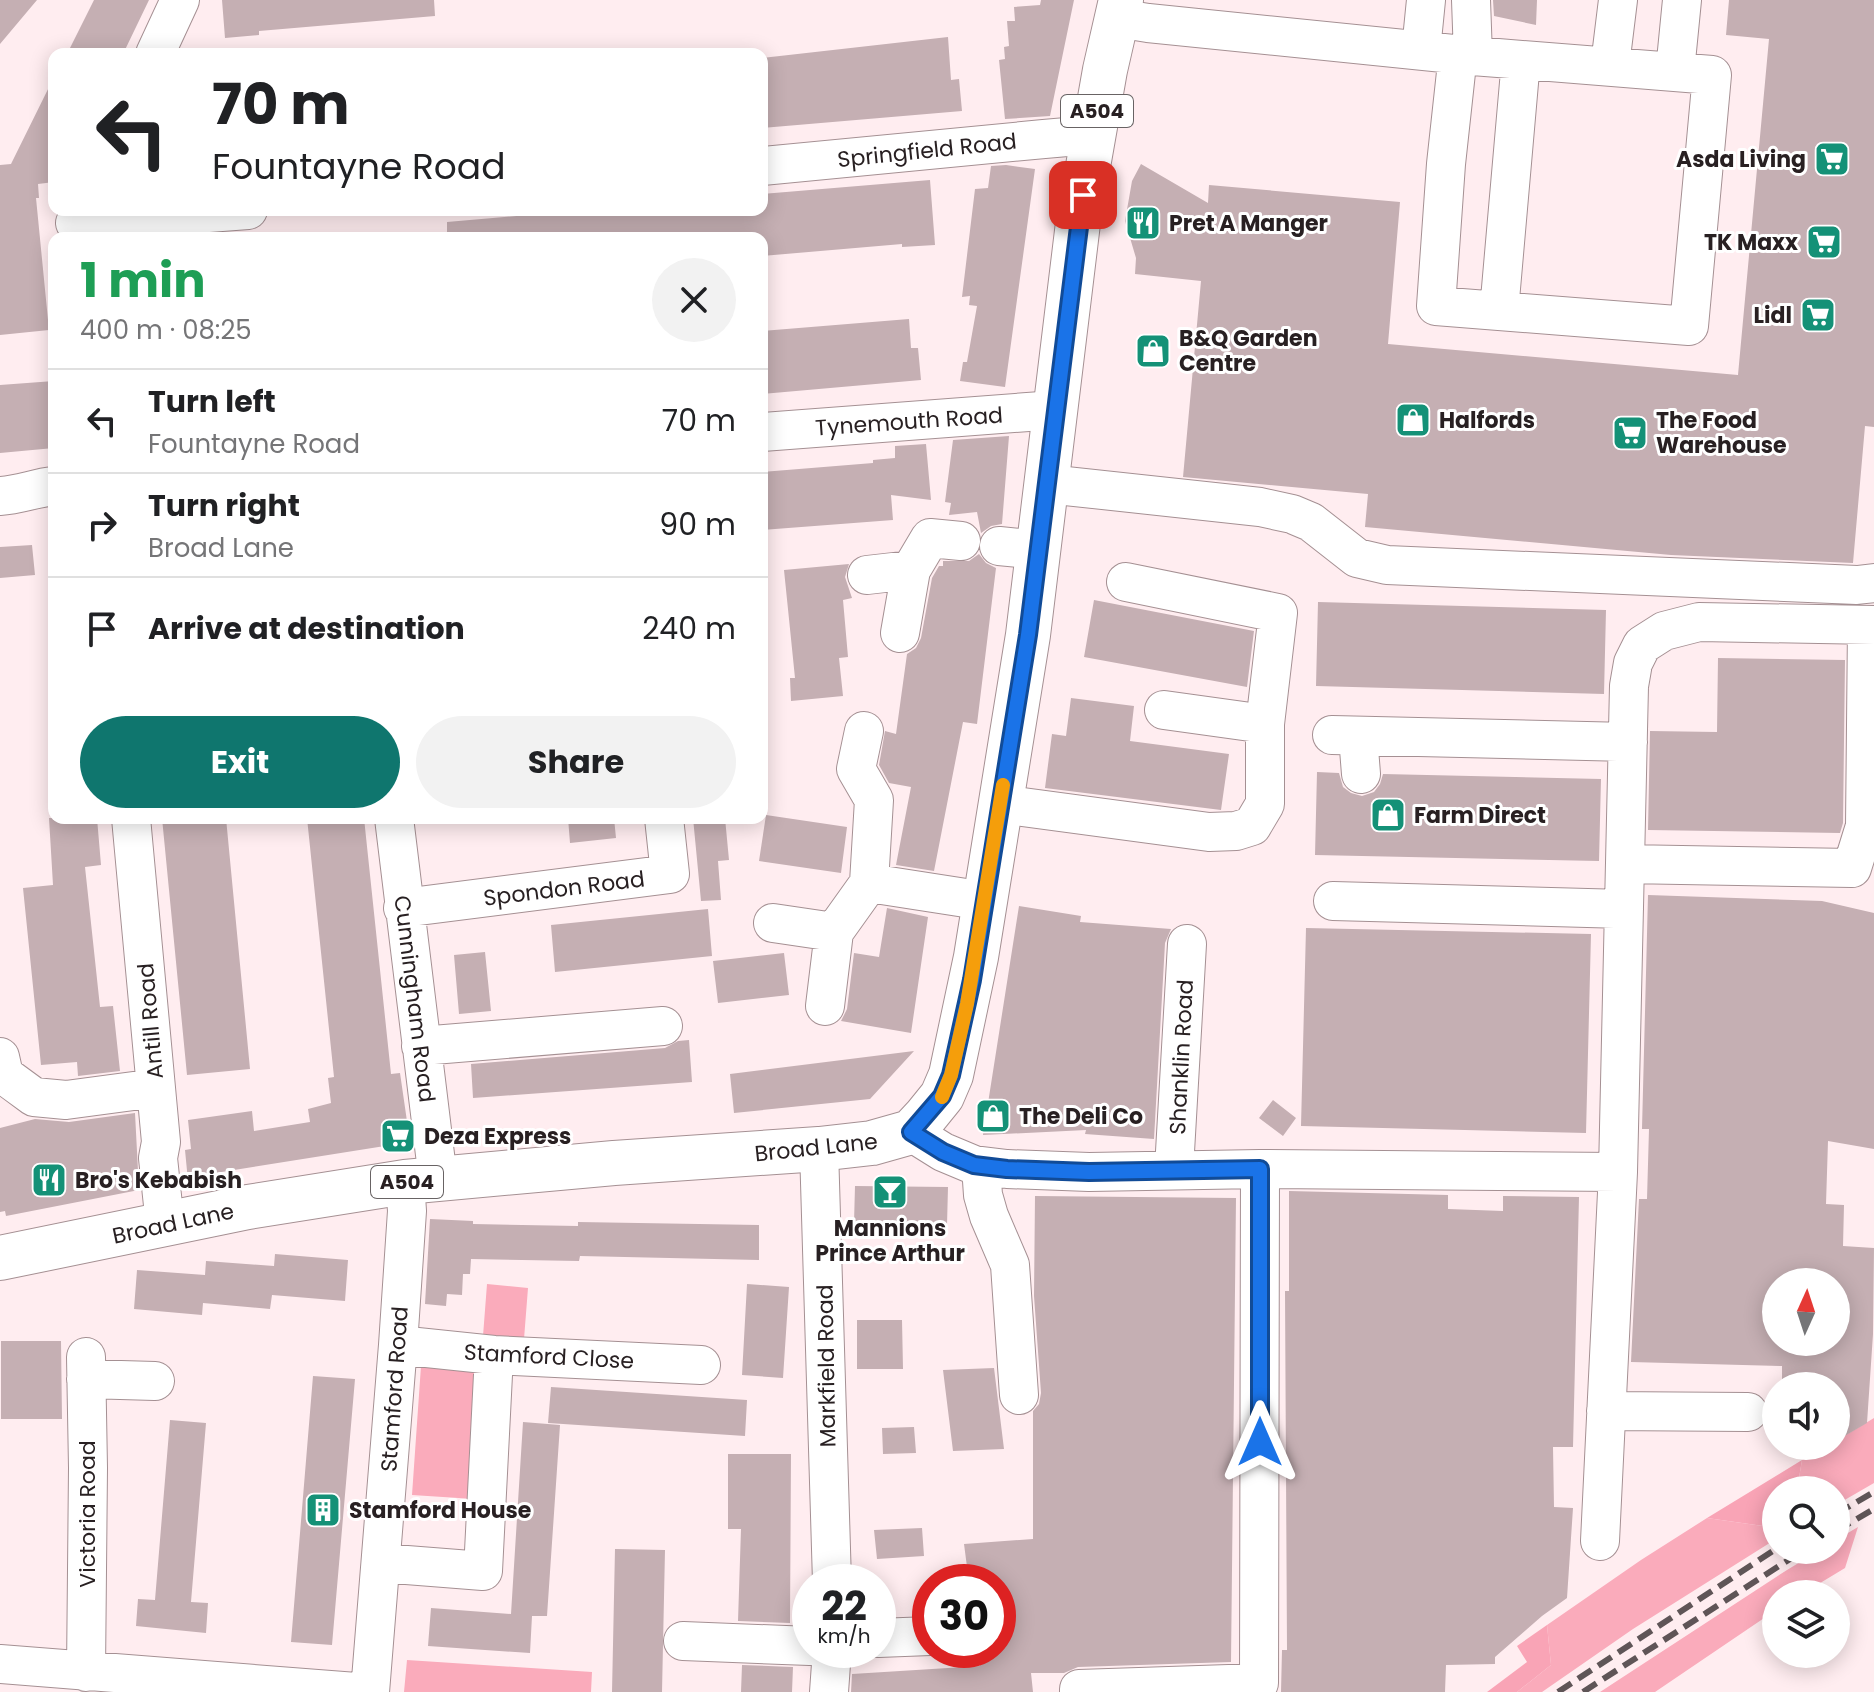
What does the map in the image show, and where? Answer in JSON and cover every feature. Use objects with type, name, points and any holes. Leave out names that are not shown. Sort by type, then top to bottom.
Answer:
[{"type":"main road","name":"A504","points":[[911,1132],[942,1096],[951,1075],[967,1004],[1000,804],[1019,548],[1047,484],[1072,267],[1092,140],[1119,9]]},
{"type":"main road","name":"Broad Lane","points":[[0,1258],[248,1207],[421,1181],[614,1163],[819,1149],[872,1143],[911,1132]]},
{"type":"street","points":[[158,48],[180,0]]},
{"type":"street","points":[[1421,50],[1426,0]]},
{"type":"street","points":[[1119,9],[1148,23],[1466,55],[1712,75],[1689,326],[1436,306],[1446,164],[1466,55],[1471,0]]},
{"type":"street","points":[[1610,65],[1618,0]]},
{"type":"street","points":[[1675,71],[1682,0]]},
{"type":"street","points":[[1499,311],[1521,60]]},
{"type":"street","name":"Springfield Road","points":[[768,165],[1044,139],[1092,140]]},
{"type":"street","points":[[78,224],[175,216]]},
{"type":"street","name":"Tynemouth Road","points":[[768,432],[1055,410]]},
{"type":"street","points":[[1047,484],[1260,507],[1292,514],[1311,522],[1357,558],[1387,565],[1857,585],[1874,583]]},
{"type":"street","points":[[0,496],[20,495],[48,486]]},
{"type":"street","points":[[900,633],[911,570],[930,538],[961,541]]},
{"type":"street","points":[[867,575],[911,570]]},
{"type":"street","points":[[1000,804],[1209,832],[1236,831],[1252,826],[1265,804],[1265,724],[1278,613],[1126,582]]},
{"type":"street","points":[[1600,1541],[1618,1172],[1629,686],[1633,663],[1642,645],[1664,631],[1699,622],[1870,625],[1865,826],[1852,868],[1625,864]]},
{"type":"street","points":[[1164,710],[1265,724]]},
{"type":"street","points":[[825,1006],[834,932],[869,883],[874,800],[856,769],[864,731]]},
{"type":"street","points":[[1361,774],[1345,735],[1628,742]]},
{"type":"street","name":"Antill Road","points":[[132,824],[161,1142],[158,1158],[165,1224]]},
{"type":"street","name":"Cunningham Road","points":[[395,824],[421,1046],[421,1181]]},
{"type":"street","name":"Spondon Road","points":[[403,908],[670,874],[665,824]]},
{"type":"street","points":[[869,883],[985,901]]},
{"type":"street","points":[[1333,901],[1624,909]]},
{"type":"street","points":[[773,923],[834,932]]},
{"type":"street","name":"Shanklin Road","points":[[1174,1169],[1187,944]]},
{"type":"street","points":[[421,1046],[663,1026]]},
{"type":"street","points":[[0,1057],[4,1075],[34,1097],[66,1100],[156,1088]]},
{"type":"street","points":[[911,1132],[951,1156],[981,1166],[1089,1172],[1260,1169],[1618,1172]]},
{"type":"street","name":"Markfield Road","points":[[819,1149],[831,1564]]},
{"type":"street","points":[[981,1166],[983,1195],[989,1216],[1010,1265],[1019,1395]]},
{"type":"street","points":[[1079,1692],[1079,1689],[1259,1683],[1260,1169]]},
{"type":"street","name":"Stamford Road","points":[[370,1692],[407,1211],[421,1181]]},
{"type":"street","name":"Stamford Close","points":[[398,1345],[494,1355],[701,1365]]},
{"type":"street","points":[[381,1563],[483,1571],[494,1355]]},
{"type":"street","name":"Victoria Road","points":[[86,1672],[86,1368],[155,1381]]},
{"type":"street","points":[[1606,1411],[1748,1412]]},
{"type":"street","points":[[683,1641],[792,1645]]},
{"type":"street","points":[[0,1664],[356,1692]]},
{"type":"street","points":[[829,1692],[831,1668]]},
{"type":"shaded area","points":[[487,1284],[528,1288],[524,1339],[483,1336]]},
{"type":"shaded area","points":[[421,1366],[476,1371],[474,1499],[412,1495]]},
{"type":"shaded area","points":[[1874,1418],[1874,1483],[1850,1497],[1850,1476],[1799,1476],[1802,1460],[1850,1460],[1850,1433]]},
{"type":"shaded area","points":[[1802,1460],[1799,1476],[1776,1476]]},
{"type":"shaded area","points":[[1762,1484],[1762,1526],[1707,1518]]},
{"type":"shaded area","points":[[1707,1518],[1762,1526],[1762,1548],[1633,1629],[1542,1692],[1517,1692],[1551,1665],[1547,1625]]},
{"type":"shaded area","points":[[1858,1527],[1850,1552],[1850,1532]]},
{"type":"shaded area","points":[[1797,1564],[1846,1564],[1845,1568],[1825,1580],[1772,1580]]},
{"type":"shaded area","points":[[1762,1586],[1762,1619],[1655,1692],[1600,1692]]},
{"type":"shaded area","points":[[1547,1625],[1551,1665],[1517,1692],[1487,1692],[1527,1662],[1517,1646]]},
{"type":"shaded area","points":[[407,1660],[592,1672],[591,1692],[404,1692]]},
{"type":"building","points":[[0,0],[37,0],[0,44]]},
{"type":"building","points":[[94,0],[149,0],[126,48],[70,48]]},
{"type":"building","points":[[222,0],[434,0],[435,16],[259,31],[259,35],[225,38]]},
{"type":"building","points":[[1041,0],[1074,0],[1050,116],[1005,119],[999,60],[1005,59],[1004,47],[1009,46],[1007,21],[1015,21],[1014,7],[1040,5]]},
{"type":"building","points":[[1493,0],[1537,0],[1536,25],[1494,16]]},
{"type":"building","points":[[1729,0],[1874,0],[1874,427],[1865,426],[1853,563],[1671,555],[1365,527],[1368,494],[1183,477],[1201,281],[1135,274],[1136,258],[1125,221],[1132,181],[1141,164],[1208,203],[1209,185],[1400,202],[1388,344],[1738,375],[1769,39],[1726,35]]},
{"type":"building","points":[[948,37],[951,80],[959,79],[962,111],[768,127],[768,57]]},
{"type":"building","points":[[48,89],[48,183],[38,184],[39,198],[36,198],[48,330],[0,335],[0,165],[11,164]]},
{"type":"building","points":[[991,166],[1035,169],[1005,387],[960,381],[963,362],[967,362],[977,306],[969,305],[970,296],[962,297],[975,189],[988,188]]},
{"type":"building","points":[[930,180],[935,245],[902,247],[902,244],[768,255],[768,232],[447,232],[447,222],[516,216],[768,216],[768,194]]},
{"type":"building","points":[[909,319],[911,348],[918,348],[921,380],[768,393],[768,331]]},
{"type":"building","points":[[48,381],[48,449],[0,453],[0,385]]},
{"type":"building","points":[[1009,436],[1002,524],[991,526],[981,533],[977,512],[949,515],[951,503],[945,502],[953,440]]},
{"type":"building","points":[[926,444],[931,500],[891,495],[893,520],[768,530],[768,472],[873,463],[873,460],[895,458],[895,446]]},
{"type":"building","points":[[32,545],[35,575],[0,578],[0,547]]},
{"type":"building","points":[[979,554],[986,563],[996,568],[977,724],[963,722],[934,871],[896,865],[911,787],[889,783],[879,765],[885,731],[896,734],[907,654],[916,648],[921,638],[932,578],[939,566],[943,566],[943,561],[969,561]]},
{"type":"building","points":[[849,564],[845,577],[852,598],[843,600],[848,657],[839,658],[843,696],[791,701],[790,678],[795,678],[784,570]]},
{"type":"building","points":[[1094,600],[1254,631],[1247,687],[1084,657]]},
{"type":"building","points":[[1318,602],[1606,610],[1604,694],[1316,686]]},
{"type":"building","points":[[1718,658],[1845,660],[1843,823],[1840,833],[1648,830],[1650,731],[1717,732]]},
{"type":"building","points":[[1071,698],[1134,706],[1130,741],[1229,754],[1221,810],[1045,788],[1052,734],[1066,736]]},
{"type":"building","points":[[1317,772],[1339,773],[1343,787],[1362,796],[1374,792],[1383,774],[1601,779],[1599,861],[1315,855]]},
{"type":"building","points":[[768,815],[847,827],[841,873],[759,861]]},
{"type":"building","points":[[49,824],[98,824],[101,865],[85,867],[100,1007],[113,1006],[120,1071],[78,1076],[77,1062],[41,1065],[23,888],[53,885]]},
{"type":"building","points":[[163,824],[227,824],[250,1069],[187,1075]]},
{"type":"building","points":[[308,824],[365,824],[391,1074],[400,1073],[410,1142],[209,1174],[209,1177],[188,1181],[185,1150],[191,1149],[188,1120],[252,1111],[254,1131],[310,1122],[308,1109],[331,1103],[328,1078],[334,1077]]},
{"type":"building","points":[[568,824],[615,824],[616,838],[570,843]]},
{"type":"building","points":[[694,824],[726,824],[729,860],[718,861],[721,900],[701,901]]},
{"type":"building","points":[[1648,895],[1822,901],[1874,913],[1874,1149],[1828,1141],[1826,1204],[1844,1205],[1843,1246],[1874,1248],[1873,1334],[1867,1423],[1850,1433],[1850,1372],[1782,1372],[1782,1366],[1631,1362],[1639,1199],[1647,1199],[1649,1129],[1642,1129]]},
{"type":"building","points":[[1019,906],[1081,916],[1080,922],[1171,929],[1165,943],[1154,1139],[1085,1134],[1086,1130],[983,1135]]},
{"type":"building","points":[[887,908],[928,917],[911,1033],[841,1021],[847,1009],[854,953],[879,957]]},
{"type":"building","points":[[708,909],[712,956],[555,972],[551,925]]},
{"type":"building","points":[[1306,928],[1591,934],[1586,1133],[1301,1126]]},
{"type":"building","points":[[485,952],[491,1011],[459,1014],[454,955]]},
{"type":"building","points":[[784,953],[789,995],[718,1003],[713,961]]},
{"type":"building","points":[[689,1040],[692,1082],[473,1098],[471,1064],[665,1048],[678,1041]]},
{"type":"building","points":[[914,1051],[870,1099],[734,1113],[730,1074]]},
{"type":"building","points":[[1273,1100],[1296,1118],[1283,1136],[1259,1118]]},
{"type":"building","points":[[135,1113],[139,1190],[6,1216],[5,1211],[0,1212],[0,1128],[35,1119],[69,1122]]},
{"type":"building","points":[[855,1186],[948,1187],[947,1225],[854,1223]]},
{"type":"building","points":[[1289,1191],[1448,1195],[1448,1209],[1503,1211],[1503,1196],[1579,1197],[1573,1447],[1553,1447],[1554,1507],[1573,1508],[1567,1598],[1495,1657],[1495,1664],[1446,1665],[1445,1692],[1281,1692],[1282,1650],[1287,1650],[1285,1291],[1289,1291]]},
{"type":"building","points":[[1035,1196],[1236,1198],[1231,1662],[1078,1667],[1064,1673],[1031,1673],[1033,1692],[851,1692],[852,1674],[948,1668],[1016,1668],[1016,1564],[967,1564],[964,1544],[1033,1539],[1033,1411],[1039,1404],[1041,1393],[1034,1296]]},
{"type":"building","points":[[430,1219],[473,1221],[473,1224],[578,1226],[578,1222],[759,1225],[759,1260],[580,1256],[579,1261],[471,1259],[470,1274],[463,1274],[462,1295],[447,1294],[446,1306],[425,1304]]},
{"type":"building","points":[[275,1254],[348,1260],[345,1301],[272,1295],[270,1309],[203,1303],[202,1315],[134,1309],[137,1270],[205,1275],[206,1261],[274,1266]]},
{"type":"building","points":[[747,1284],[789,1287],[783,1378],[742,1375]]},
{"type":"building","points":[[857,1320],[902,1320],[903,1369],[857,1369]]},
{"type":"building","points":[[1,1341],[61,1341],[62,1419],[1,1419]]},
{"type":"building","points":[[994,1368],[1004,1449],[953,1451],[943,1370]]},
{"type":"building","name":"Stamford House","points":[[313,1376],[355,1379],[332,1645],[291,1642]]},
{"type":"building","points":[[551,1387],[747,1400],[745,1436],[548,1423]]},
{"type":"building","points":[[170,1420],[206,1423],[191,1602],[208,1603],[206,1633],[136,1626],[138,1599],[155,1600]]},
{"type":"building","points":[[523,1422],[560,1425],[547,1616],[532,1616],[530,1653],[428,1646],[431,1608],[511,1614]]},
{"type":"building","points":[[914,1427],[916,1453],[883,1454],[882,1428]]},
{"type":"building","points":[[728,1454],[791,1454],[790,1623],[738,1621],[741,1529],[728,1529]]},
{"type":"building","points":[[922,1528],[924,1556],[877,1559],[874,1530]]},
{"type":"building","points":[[615,1549],[665,1550],[662,1692],[612,1692]]},
{"type":"building","points":[[742,1665],[793,1668],[792,1692],[741,1692]]},
{"type":"railway","points":[[1850,1506],[1874,1492]]},
{"type":"railway","points":[[1850,1523],[1874,1509]]},
{"type":"railway","points":[[1558,1692],[1762,1558]]},
{"type":"railway","points":[[1583,1692],[1782,1564]]},
{"type":"slow traffic","points":[[942,1097],[951,1075],[967,1004],[1003,785]]},
{"type":"place","name":"Asda Living","points":[[1832,159]]},
{"type":"place","name":"Pret A Manger","points":[[1143,223]]},
{"type":"place","name":"TK Maxx","points":[[1824,242]]},
{"type":"place","name":"Lidl","points":[[1818,315]]},
{"type":"place","name":"B&Q Garden Centre","points":[[1153,351]]},
{"type":"place","name":"Halfords","points":[[1413,420]]},
{"type":"place","name":"The Food Warehouse","points":[[1630,433]]},
{"type":"place","name":"Farm Direct","points":[[1388,815]]},
{"type":"place","name":"The Deli Co","points":[[993,1116]]},
{"type":"place","name":"Deza Express","points":[[398,1136]]},
{"type":"place","name":"Bro's Kebabish","points":[[49,1180]]},
{"type":"place","name":"Mannions Prince Arthur","points":[[890,1192]]},
{"type":"place","name":"Stamford House","points":[[323,1510]]},
{"type":"route","points":[[1083,195],[1028,635],[972,980],[951,1075],[942,1096],[911,1132],[943,1152],[974,1165],[1007,1169],[1089,1172],[1260,1169],[1260,1442]]}]
